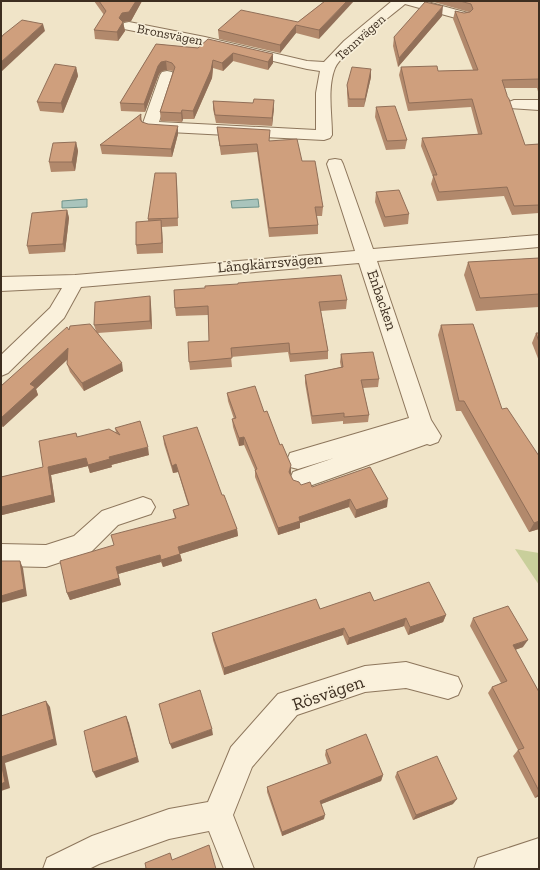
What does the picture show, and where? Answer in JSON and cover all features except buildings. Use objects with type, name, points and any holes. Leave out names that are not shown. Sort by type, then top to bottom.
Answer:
[{"type":"street","name":"Tennvägen","points":[[167,75],[150,126],[324,135],[323,95],[328,67],[340,52],[400,1]]},
{"type":"street","points":[[409,1],[463,16]]},
{"type":"street","name":"Bronsvägen","points":[[129,26],[205,41],[307,65],[328,67]]},
{"type":"street","points":[[514,105],[539,105]]},
{"type":"street","name":"Enbacken","points":[[299,470],[427,431],[335,164]]},
{"type":"street","name":"Långkärrsvägen","points":[[1,284],[75,281],[539,241]]},
{"type":"street","points":[[1,368],[57,313],[75,281]]},
{"type":"street","points":[[1,555],[46,556],[82,544],[110,518],[143,507]]},
{"type":"street","name":"Rösvägen","points":[[218,815],[241,757],[288,704],[365,679],[406,675],[448,686]]},
{"type":"street","points":[[58,869],[92,851],[169,824],[218,815],[239,869]]},
{"type":"street","points":[[489,869],[539,853]]},
{"type":"green space","points":[[515,549],[539,553],[539,585]]},
{"type":"water","points":[[87,199],[87,207],[62,208],[62,201]]},
{"type":"water","points":[[258,199],[259,207],[232,208],[231,201]]}]
